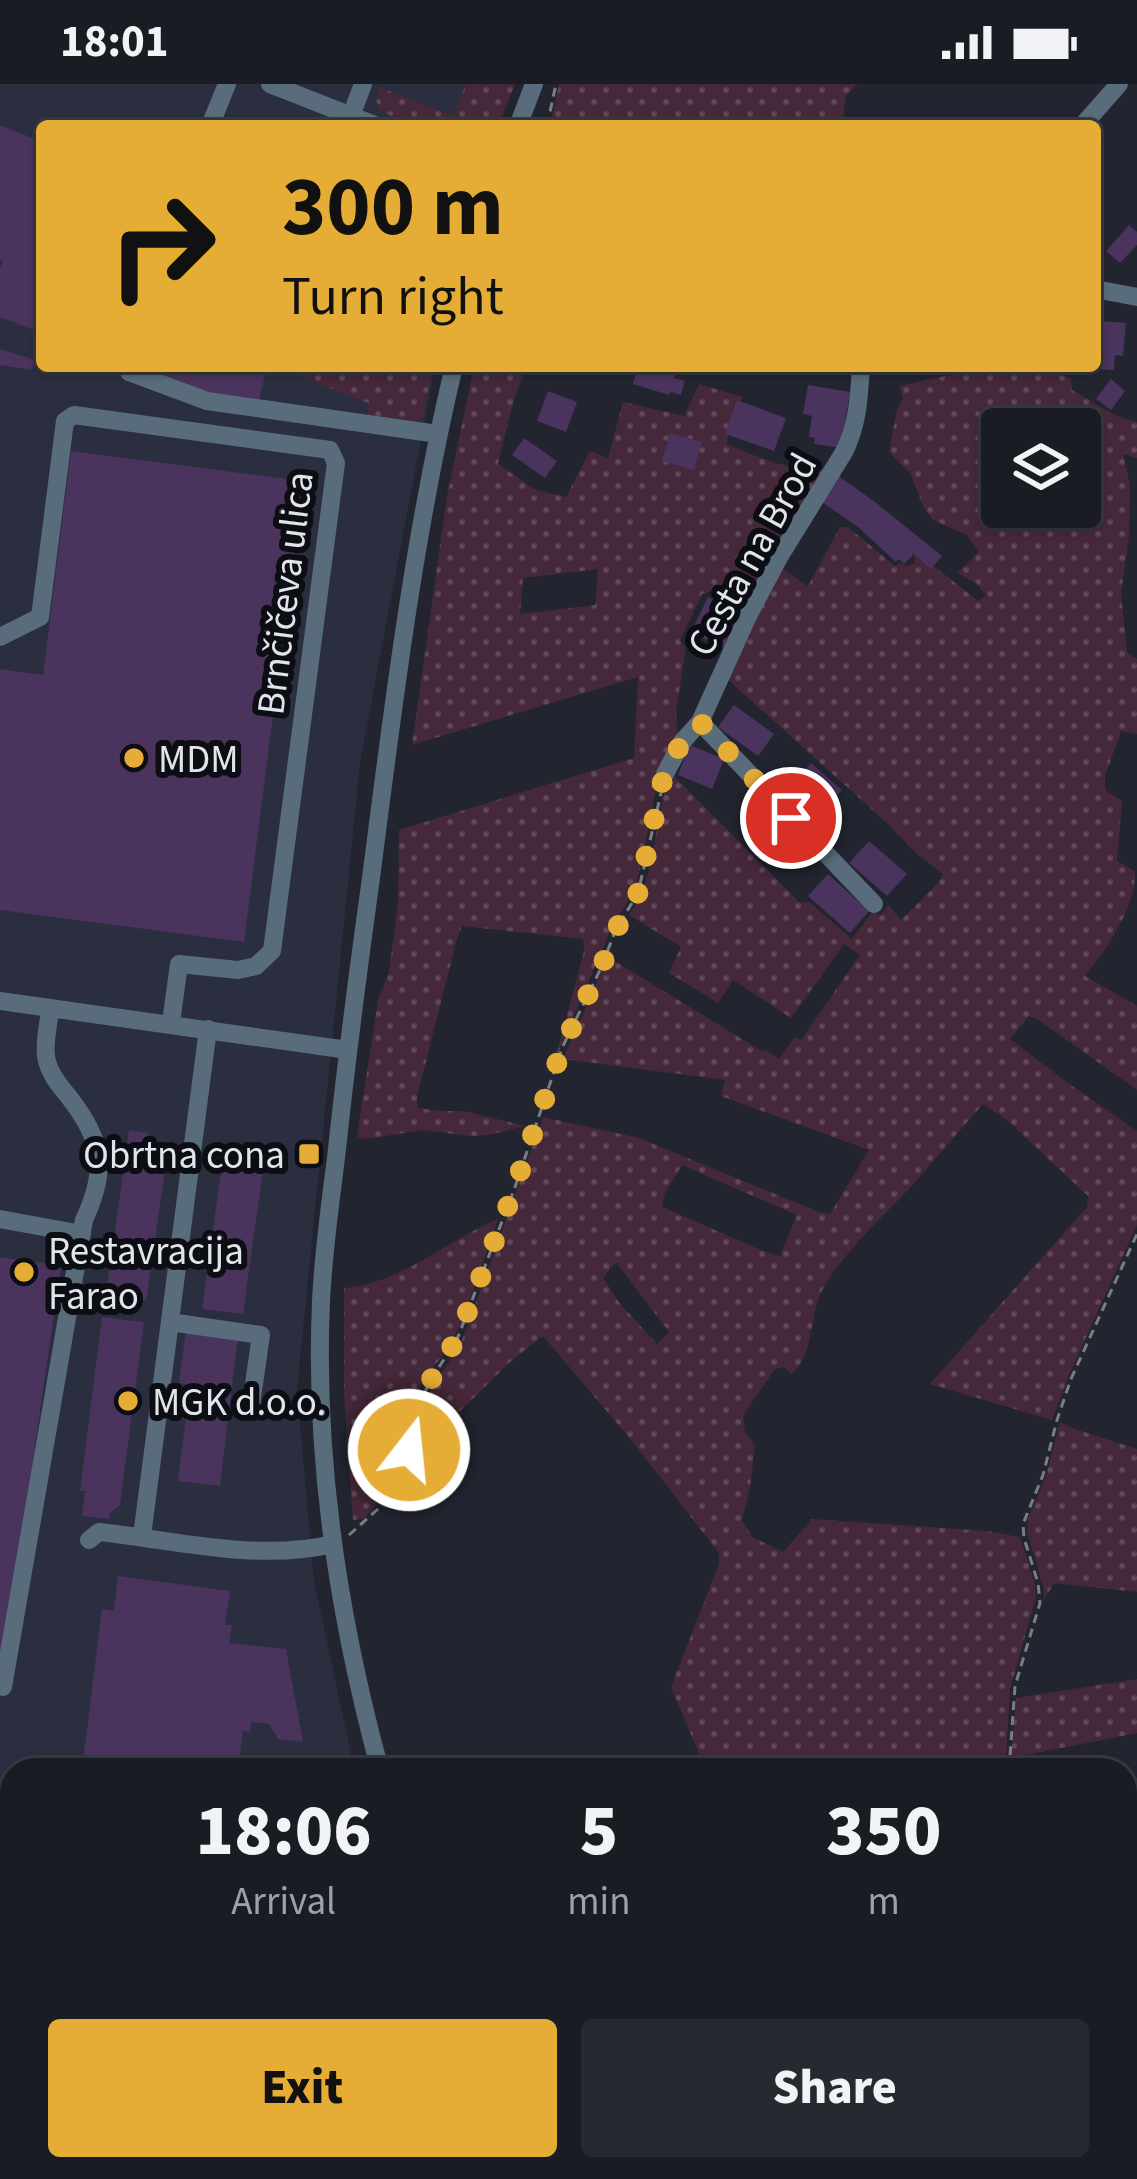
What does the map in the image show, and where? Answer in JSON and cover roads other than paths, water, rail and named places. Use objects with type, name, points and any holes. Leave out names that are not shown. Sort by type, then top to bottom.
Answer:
[{"type":"street","points":[[212,120],[227,84]]},
{"type":"street","points":[[270,84],[361,120]]},
{"type":"street","points":[[351,116],[363,84]]},
{"type":"street","points":[[520,120],[534,84]]},
{"type":"street","points":[[1087,120],[1119,84]]},
{"type":"street","points":[[1101,289],[1133,291]]},
{"type":"street","points":[[129,372],[207,401],[438,434]]},
{"type":"street","points":[[377,1758],[352,1655],[333,1544],[322,1405],[321,1301],[389,742],[438,434],[453,372]]},
{"type":"street","name":"Cesta na Brod","points":[[664,774],[700,722],[748,616],[852,436],[861,372]]},
{"type":"street","name":"Brnčičeva ulica","points":[[0,637],[40,617],[65,421],[74,415],[329,450],[336,464],[272,951],[256,966],[238,970],[179,964],[172,1023]]},
{"type":"street","points":[[700,722],[874,904]]},
{"type":"street","points":[[0,1001],[348,1050]]},
{"type":"street","points":[[0,1686],[84,1220],[101,1160],[88,1121],[53,1076],[46,1054],[50,1008]]},
{"type":"street","points":[[142,1536],[208,1029]]},
{"type":"street","points":[[0,1219],[82,1234]]},
{"type":"street","points":[[170,1322],[261,1334],[251,1405]]},
{"type":"street","points":[[89,1540],[99,1532],[258,1551],[333,1544]]},
{"type":"place","name":"MDM","points":[[134,758]]},
{"type":"place","name":"Obrtna cona","points":[[309,1154]]},
{"type":"place","name":"Restavracija Farao","points":[[24,1272]]},
{"type":"place","name":"MGK d.o.o.","points":[[128,1401]]}]
